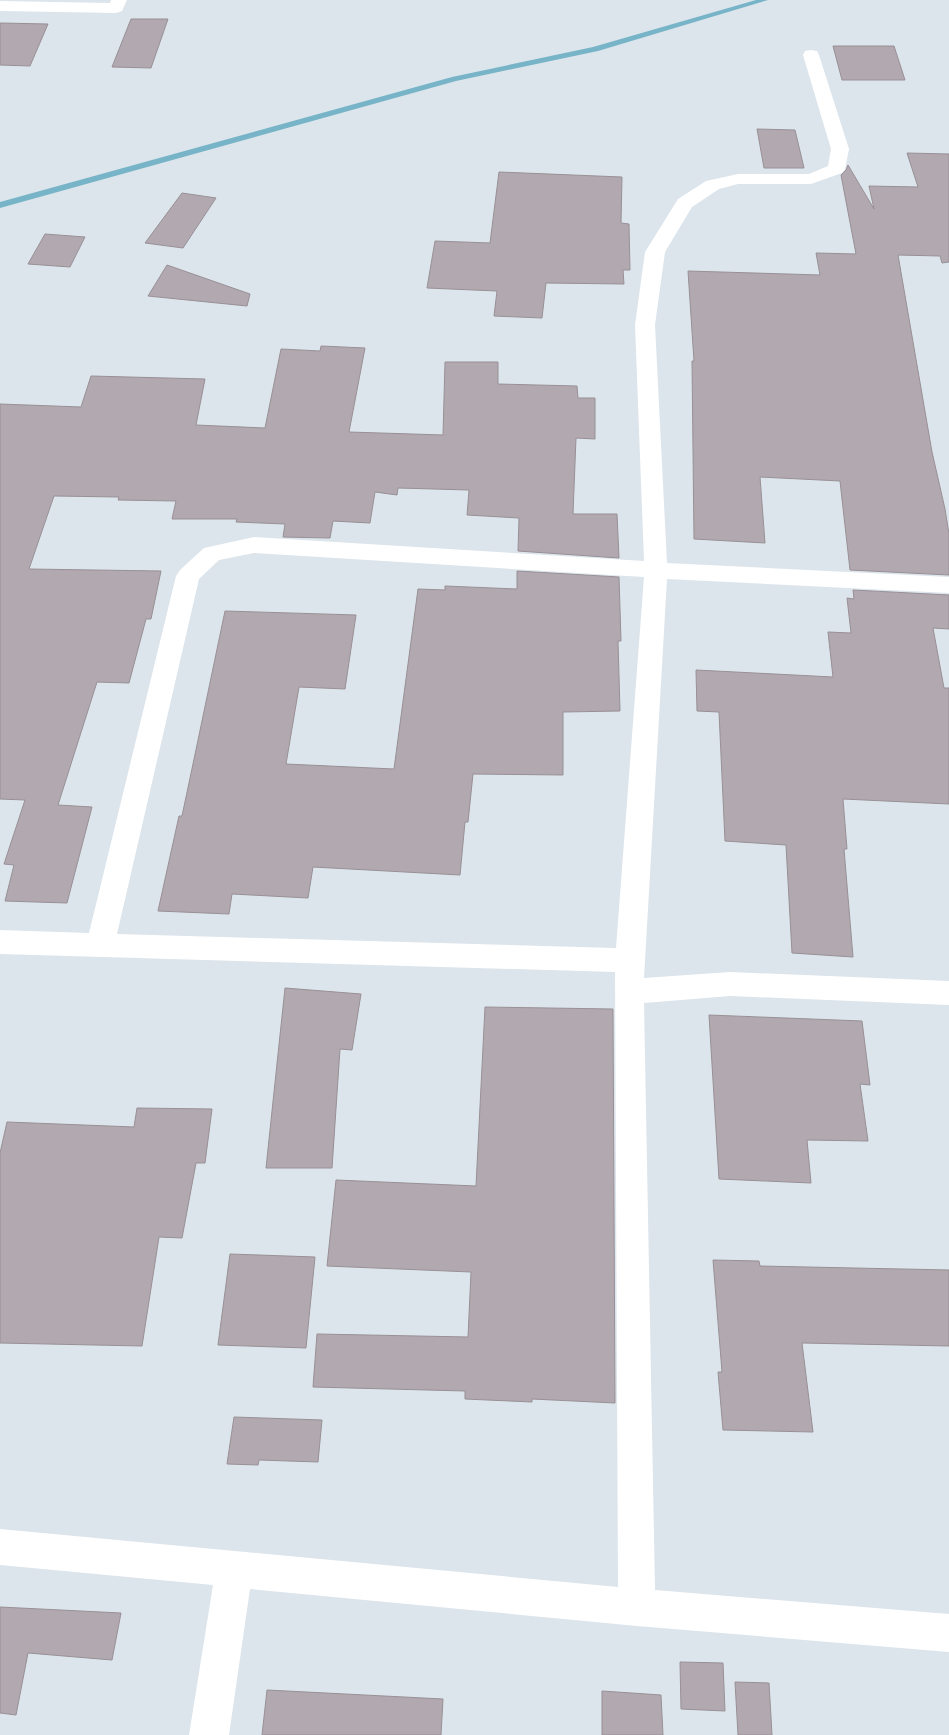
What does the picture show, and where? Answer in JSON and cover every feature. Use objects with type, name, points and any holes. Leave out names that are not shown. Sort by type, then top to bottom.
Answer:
[{"type":"street","points":[[0,6],[116,8],[119,0]]},
{"type":"street","points":[[637,1607],[629,960],[656,570],[645,325],[655,252],[685,203],[713,185],[738,180],[811,179],[836,170],[840,149],[811,55]]},
{"type":"street","points":[[100,945],[188,576],[212,554],[254,545],[656,570],[949,585]]},
{"type":"street","points":[[0,942],[629,960]]},
{"type":"street","points":[[629,992],[730,984],[949,993]]},
{"type":"street","points":[[0,1547],[637,1607],[949,1633]]},
{"type":"street","points":[[209,1735],[234,1569]]},
{"type":"building","points":[[131,19],[168,19],[151,68],[112,67]]},
{"type":"building","points":[[0,23],[48,24],[30,66],[0,65]]},
{"type":"building","points":[[833,46],[894,46],[905,80],[842,80]]},
{"type":"building","points":[[757,129],[795,130],[804,168],[764,168]]},
{"type":"building","points":[[907,153],[949,154],[949,262],[942,263],[940,256],[898,255],[932,452],[949,534],[949,575],[850,570],[840,481],[760,477],[765,543],[694,539],[692,361],[694,361],[688,271],[820,275],[816,253],[856,254],[841,175],[848,165],[874,209],[869,186],[918,187]]},
{"type":"building","points":[[499,172],[622,177],[621,223],[629,224],[630,270],[623,270],[624,284],[546,283],[542,318],[494,316],[497,291],[427,288],[435,241],[490,243]]},
{"type":"building","points":[[182,193],[216,198],[183,248],[145,243]]},
{"type":"building","points":[[45,234],[85,237],[70,267],[28,264]]},
{"type":"building","points":[[167,265],[250,294],[247,306],[148,296]]},
{"type":"building","points":[[321,346],[365,348],[349,432],[443,435],[445,362],[498,362],[498,384],[577,386],[578,398],[595,398],[595,439],[576,438],[573,514],[617,514],[619,558],[518,551],[519,518],[467,515],[469,490],[398,488],[397,495],[375,492],[370,523],[333,521],[330,538],[283,537],[285,524],[236,522],[237,519],[172,519],[176,501],[118,500],[119,497],[54,496],[29,569],[161,571],[151,619],[146,619],[129,683],[97,682],[58,805],[92,807],[67,903],[5,901],[14,865],[4,864],[25,800],[0,799],[0,404],[81,407],[91,376],[205,379],[196,425],[265,428],[281,349],[320,351]]},
{"type":"building","points":[[517,571],[619,577],[621,641],[618,641],[620,711],[563,712],[563,775],[473,774],[468,822],[465,822],[460,875],[313,867],[308,898],[232,894],[229,914],[158,911],[179,816],[182,816],[225,611],[356,615],[345,689],[299,687],[286,764],[394,769],[418,589],[445,590],[445,586],[517,589]]},
{"type":"building","points":[[853,590],[949,595],[949,629],[933,628],[944,688],[949,688],[949,804],[843,799],[847,849],[844,849],[853,957],[792,953],[786,845],[725,841],[719,712],[697,711],[696,670],[833,677],[828,632],[851,633],[847,598],[854,599]]},
{"type":"building","points":[[285,988],[361,994],[352,1050],[340,1049],[332,1168],[266,1168]]},
{"type":"building","points":[[485,1007],[613,1009],[615,1403],[532,1399],[532,1402],[465,1399],[465,1391],[313,1387],[317,1334],[468,1337],[471,1272],[327,1266],[336,1180],[476,1186]]},
{"type":"building","points":[[709,1015],[862,1021],[870,1085],[860,1084],[868,1141],[807,1140],[811,1183],[719,1179]]},
{"type":"building","points":[[137,1108],[212,1109],[205,1163],[196,1163],[182,1238],[159,1237],[142,1346],[0,1343],[0,1153],[7,1122],[134,1127]]},
{"type":"building","points":[[230,1254],[315,1257],[306,1348],[218,1345]]},
{"type":"building","points":[[713,1260],[759,1261],[760,1266],[949,1270],[949,1346],[802,1343],[813,1432],[723,1430],[718,1372],[722,1372]]},
{"type":"building","points":[[234,1417],[322,1420],[318,1462],[259,1460],[258,1465],[227,1464]]},
{"type":"building","points":[[0,1607],[121,1613],[112,1660],[28,1653],[16,1715],[0,1713]]},
{"type":"building","points":[[680,1662],[723,1663],[725,1711],[681,1709]]},
{"type":"building","points":[[735,1682],[769,1683],[772,1735],[738,1735]]},
{"type":"building","points":[[267,1690],[443,1699],[441,1735],[262,1735]]},
{"type":"building","points":[[602,1691],[661,1695],[663,1735],[602,1735]]},
{"type":"waterway","points":[[0,205],[455,79],[595,49],[764,0]]}]
